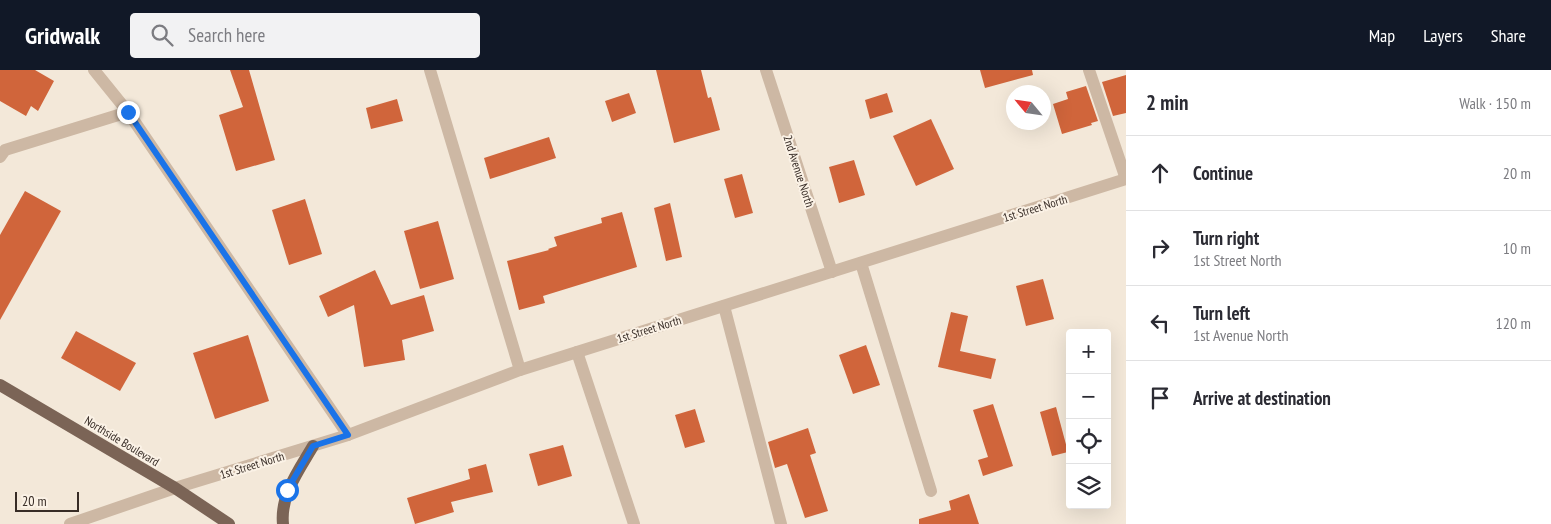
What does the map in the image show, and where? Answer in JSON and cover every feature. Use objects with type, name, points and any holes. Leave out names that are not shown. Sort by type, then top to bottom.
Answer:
[{"type":"main road","name":"Northside Boulevard","points":[[0,385],[175,488],[229,524]]},
{"type":"main road","points":[[283,524],[282,516],[287,490],[313,446]]},
{"type":"street","points":[[94,70],[128,112],[348,435]]},
{"type":"street","points":[[430,70],[520,370]]},
{"type":"street","name":"2nd Avenue North","points":[[766,70],[832,272]]},
{"type":"street","points":[[1089,70],[1126,179]]},
{"type":"street","points":[[2,151],[128,112]]},
{"type":"street","name":"1st Street North","points":[[70,524],[89,521],[175,488],[348,435],[520,370],[1126,179]]},
{"type":"street","points":[[860,263],[931,491]]},
{"type":"street","points":[[724,306],[782,524]]},
{"type":"street","points":[[577,352],[634,524]]},
{"type":"building","points":[[0,70],[35,70],[54,81],[38,111],[31,106],[26,116],[0,101]]},
{"type":"building","points":[[230,70],[249,70],[275,160],[236,171],[219,115],[243,107]]},
{"type":"building","points":[[656,70],[701,70],[708,98],[711,97],[720,130],[674,143]]},
{"type":"building","points":[[980,70],[1032,70],[1033,75],[985,88]]},
{"type":"building","points":[[1126,75],[1126,113],[1113,116],[1102,82]]},
{"type":"building","points":[[1086,86],[1098,121],[1091,123],[1092,125],[1062,134],[1053,104],[1068,99],[1066,92]]},
{"type":"building","points":[[629,93],[636,113],[612,122],[605,101]]},
{"type":"building","points":[[887,93],[893,112],[870,119],[865,100]]},
{"type":"building","points":[[397,99],[403,121],[371,129],[366,108]]},
{"type":"building","points":[[931,119],[954,169],[916,186],[893,136]]},
{"type":"building","points":[[549,137],[556,158],[490,179],[484,158]]},
{"type":"building","points":[[854,160],[865,195],[839,203],[829,167]]},
{"type":"building","points":[[742,174],[753,213],[735,218],[724,179]]},
{"type":"building","points":[[25,191],[61,211],[0,320],[0,235]]},
{"type":"building","points":[[305,199],[322,254],[289,265],[272,210]]},
{"type":"building","points":[[670,203],[682,257],[666,261],[654,208]]},
{"type":"building","points":[[622,212],[637,267],[543,296],[545,303],[519,310],[507,261],[549,250],[557,246],[554,237],[602,223],[601,218]]},
{"type":"building","points":[[438,221],[454,279],[420,289],[404,231]]},
{"type":"building","points":[[375,270],[391,305],[424,295],[434,331],[402,340],[405,360],[364,367],[354,305],[328,317],[319,296]]},
{"type":"building","points":[[1043,279],[1054,319],[1026,326],[1016,286]]},
{"type":"building","points":[[951,312],[968,316],[960,351],[996,359],[991,379],[938,367]]},
{"type":"building","points":[[76,331],[136,363],[120,391],[61,358]]},
{"type":"building","points":[[248,335],[269,401],[215,419],[193,353]]},
{"type":"building","points":[[866,345],[880,385],[853,394],[839,355]]},
{"type":"building","points":[[993,404],[1013,466],[983,476],[978,460],[988,457],[973,410]]},
{"type":"building","points":[[1056,407],[1066,444],[1066,452],[1052,456],[1040,412]]},
{"type":"building","points":[[695,409],[705,442],[685,448],[675,415]]},
{"type":"building","points":[[808,428],[816,453],[810,455],[828,511],[805,518],[787,464],[775,468],[768,442]]},
{"type":"building","points":[[563,445],[572,476],[538,486],[529,454]]},
{"type":"building","points":[[486,464],[493,492],[451,502],[454,512],[415,524],[407,498],[470,479],[468,469]]},
{"type":"building","points":[[969,494],[979,524],[919,524],[919,519],[951,510],[949,501]]},
{"type":"route","points":[[128,112],[348,435],[313,446],[287,490]]}]
